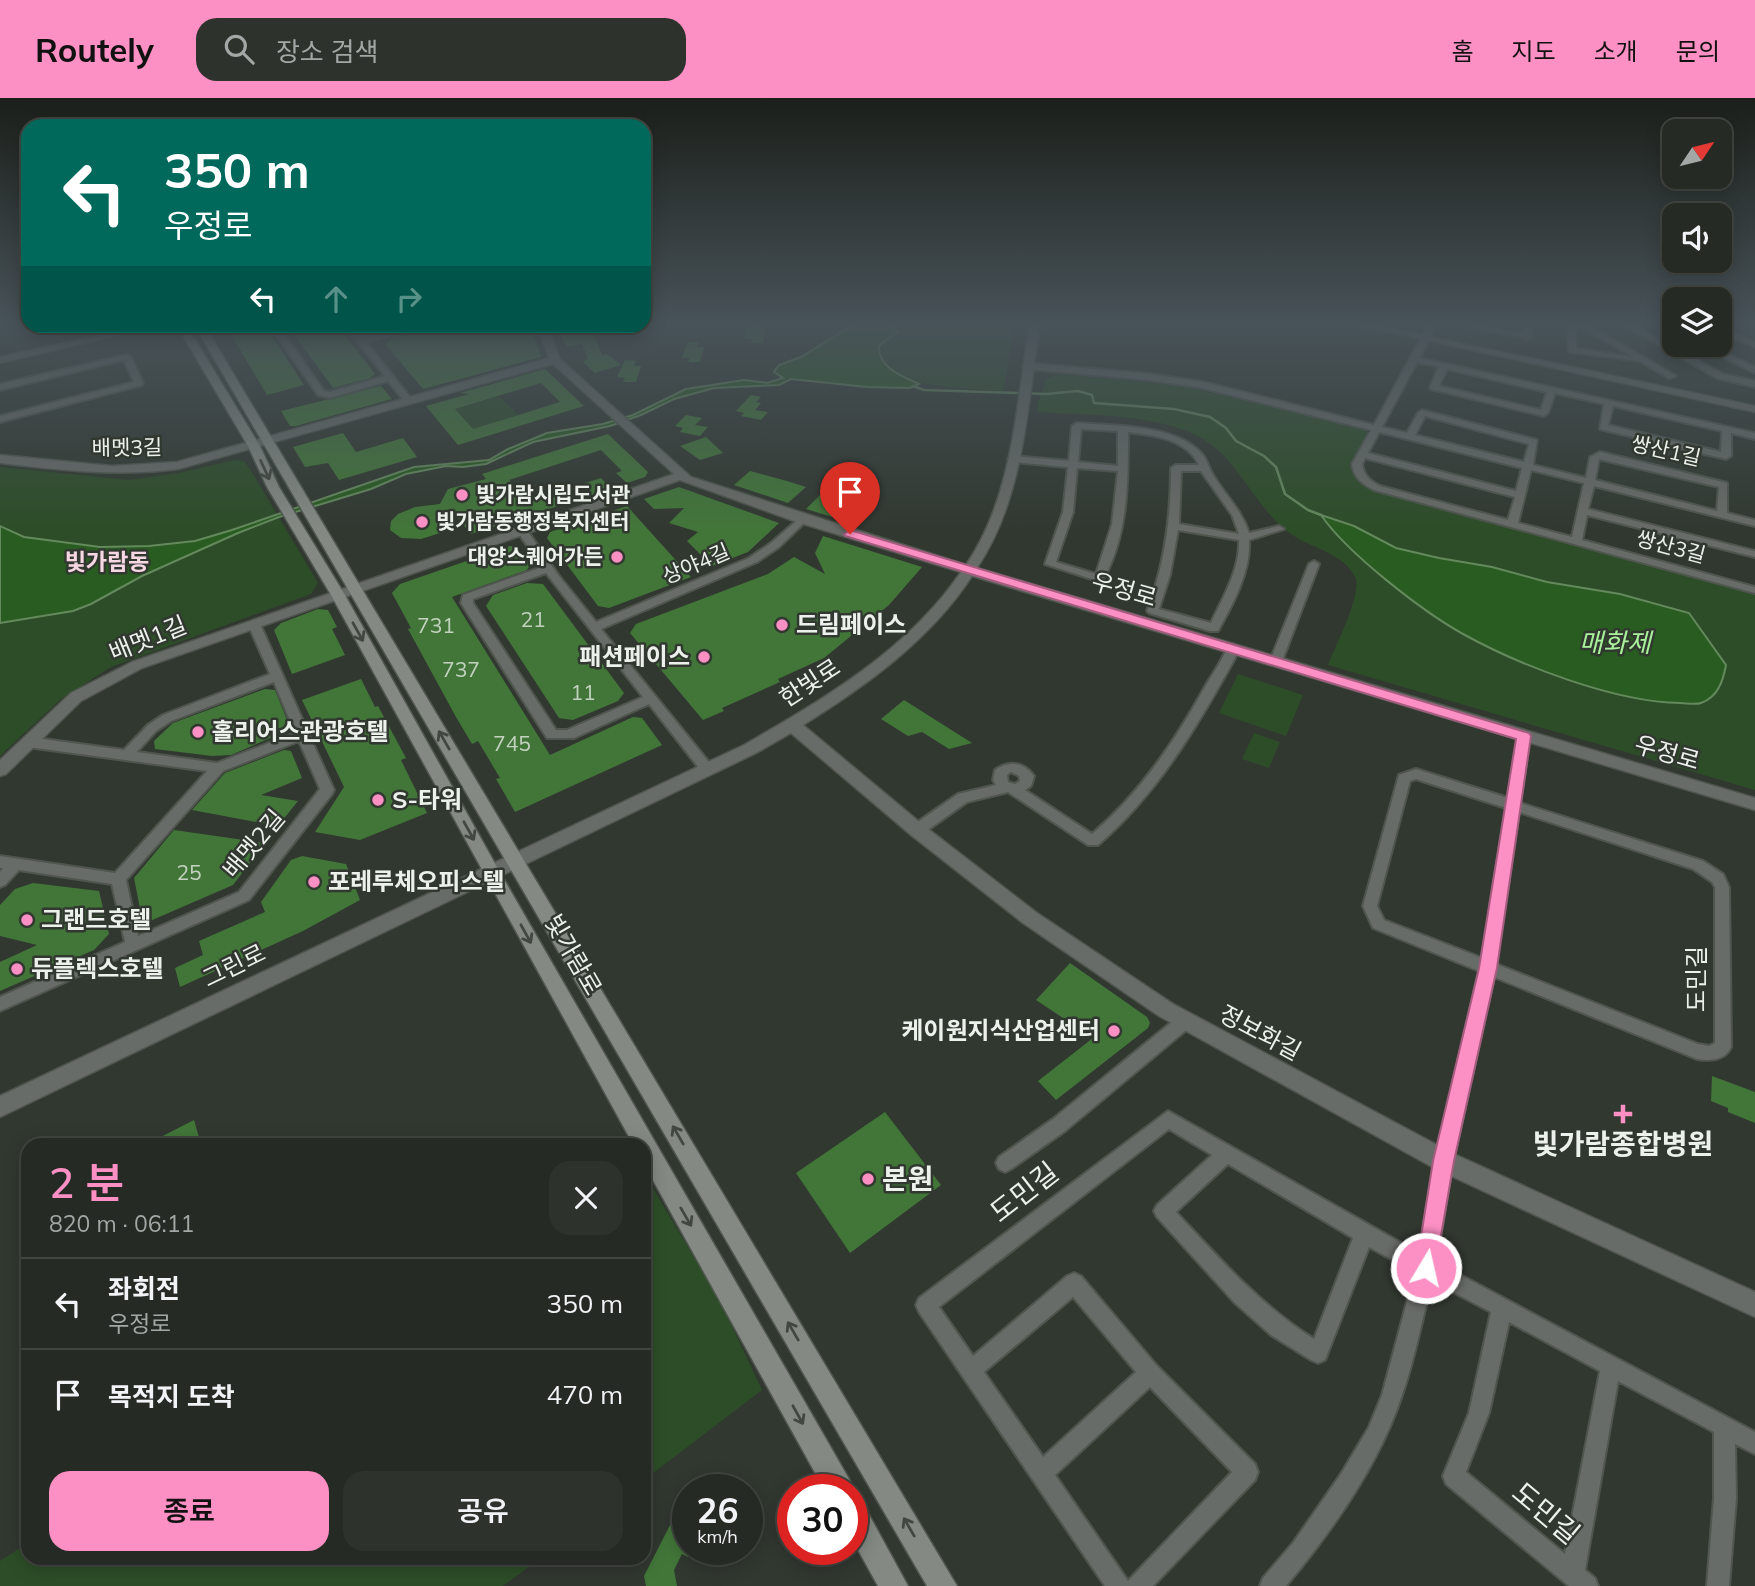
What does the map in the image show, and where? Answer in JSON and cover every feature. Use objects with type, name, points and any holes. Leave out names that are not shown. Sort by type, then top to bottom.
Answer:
[{"type":"main road","name":"빛가람로","points":[[222,392],[641,1138]]},
{"type":"main road","name":"빛가람로","points":[[240,392],[943,1586]]},
{"type":"main road","name":"빛가람로","points":[[651,1156],[831,1474]]},
{"type":"main road","points":[[868,1540],[894,1586]]},
{"type":"street","points":[[0,419],[103,392]]},
{"type":"street","points":[[403,392],[409,401]]},
{"type":"street","name":"배멧3길","points":[[0,459],[127,472],[178,466],[439,392]]},
{"type":"street","name":"우정로","points":[[590,392],[681,476],[704,487],[968,570],[1755,804]]},
{"type":"street","name":"한빛로","points":[[492,874],[792,725],[871,672],[915,634],[944,604],[968,570],[999,516],[1013,459],[1023,392]]},
{"type":"street","name":"쌍산1길","points":[[1229,392],[1755,523]]},
{"type":"street","points":[[1396,392],[1362,454],[1520,495]]},
{"type":"street","points":[[1456,392],[1544,414],[1551,392]]},
{"type":"street","points":[[1563,392],[1755,436]]},
{"type":"street","points":[[1677,392],[1755,409]]},
{"type":"street","points":[[1609,403],[1603,427],[1726,456],[1727,430]]},
{"type":"street","points":[[1410,436],[1422,413],[1534,442],[1512,525]]},
{"type":"street","points":[[1123,430],[1118,527],[1099,578],[1050,564],[1068,512],[1077,426],[1123,430],[1153,433],[1180,442],[1195,452],[1238,518],[1243,538],[1242,565],[1214,628],[1153,611],[1168,567],[1175,526],[1176,468],[1205,468]]},
{"type":"street","name":"쌍산3길","points":[[1362,454],[1357,464],[1358,472],[1369,484],[1755,590]]},
{"type":"street","name":"쌍산1길","points":[[1589,481],[1595,457],[1600,455],[1724,485],[1723,514]]},
{"type":"street","points":[[1013,459],[1123,469]]},
{"type":"street","name":"배멧1길","points":[[0,770],[76,697],[122,671],[681,476]]},
{"type":"street","points":[[1576,542],[1589,481]]},
{"type":"street","name":"쌍산3길","points":[[1583,511],[1755,554]]},
{"type":"street","name":"상야4길","points":[[595,627],[753,560],[775,545],[802,519]]},
{"type":"street","points":[[1175,526],[1243,538],[1279,529]]},
{"type":"street","points":[[522,531],[548,569],[708,769]]},
{"type":"street","points":[[1276,661],[1314,564]]},
{"type":"street","points":[[548,569],[467,597],[467,603],[552,735],[569,736],[652,698]]},
{"type":"street","name":"배멧2길","points":[[0,1004],[231,902],[250,890],[327,790],[305,734],[254,624]]},
{"type":"street","points":[[918,830],[963,798],[1010,789],[1093,841],[1112,826],[1144,791],[1173,752],[1198,714],[1233,648]]},
{"type":"street","points":[[127,755],[152,728],[167,718],[278,676]]},
{"type":"street","name":"정보화길","points":[[792,725],[918,830],[1030,918],[1141,995],[1444,1161],[1755,1305]]},
{"type":"street","points":[[118,880],[218,768],[305,734]]},
{"type":"street","points":[[1271,1586],[1301,1551],[1349,1482],[1376,1434],[1392,1395],[1426,1268],[1444,1161],[1488,968],[1524,736]]},
{"type":"street","points":[[28,742],[218,768]]},
{"type":"street","name":"도민길","points":[[1416,774],[1698,865],[1718,878],[1722,887],[1723,1046],[1710,1054],[1488,968],[1386,928],[1374,918],[1370,906],[1404,778],[1416,774]]},
{"type":"street","points":[[0,862],[118,880]]},
{"type":"street","points":[[0,881],[16,864]]},
{"type":"street","name":"그린로","points":[[0,1107],[492,874]]},
{"type":"street","points":[[118,880],[133,946]]},
{"type":"street","points":[[1005,1163],[1059,1125],[1185,1021]]},
{"type":"street","name":"도민길","points":[[1118,1586],[926,1306],[1168,1119],[1364,1234],[1755,1443]]},
{"type":"street","points":[[1226,1154],[1163,1212],[1241,1295],[1278,1328],[1318,1353],[1364,1234]]},
{"type":"street","points":[[971,1370],[1074,1283],[1150,1373],[1247,1472],[1137,1586]]},
{"type":"street","name":"도민길","points":[[1502,1307],[1479,1413],[1454,1476],[1580,1580]]},
{"type":"street","name":"도민길","points":[[1580,1580],[1611,1365]]},
{"type":"street","points":[[1041,1473],[1150,1373]]},
{"type":"street","points":[[1718,1586],[1725,1498],[1724,1426]]},
{"type":"shaded area","points":[[1042,392],[1210,392],[1361,427],[1369,433],[1354,471],[1371,487],[1755,594],[1755,790],[1328,665],[1357,587],[1351,570],[1343,562],[1287,531],[1268,512],[1227,459],[1201,438],[1157,422],[1132,418],[1038,412]]},
{"type":"shaded area","points":[[499,396],[518,415],[473,429],[455,409]]},
{"type":"shaded area","points":[[235,460],[244,461],[253,474],[318,583],[311,594],[111,667],[61,699],[0,756],[0,467],[129,480],[179,473]]},
{"type":"shaded area","points":[[1238,674],[1303,695],[1286,736],[1219,713]]},
{"type":"shaded area","points":[[1254,733],[1280,742],[1269,768],[1242,759]]},
{"type":"shaded area","points":[[651,1185],[722,1305],[762,1390],[651,1475]]},
{"type":"shaded area","points":[[21,1548],[21,1565],[532,1565],[503,1586],[0,1586],[0,1561]]},
{"type":"water","points":[[679,392],[698,392],[674,399],[610,426],[533,442],[486,464],[446,466],[406,474],[371,489],[279,517],[238,533],[142,576],[73,611],[0,623],[0,526],[24,537],[100,547],[195,541],[414,467],[489,460],[547,433],[603,424],[633,415]]},
{"type":"water","name":"매화제","points":[[1321,515],[1354,526],[1396,548],[1492,567],[1547,582],[1620,594],[1689,613],[1726,665],[1721,682],[1712,697],[1694,704],[1627,696],[1540,670],[1463,634],[1427,611],[1348,546]]},
{"type":"building","points":[[355,392],[386,392],[392,399],[296,426],[290,426],[281,411]]},
{"type":"building","points":[[510,392],[455,409],[473,429],[560,402],[550,392],[570,392],[584,406],[458,445],[426,406],[469,394],[460,393]]},
{"type":"building","points":[[751,395],[761,397],[756,402],[761,403],[755,410],[768,412],[761,420],[741,416],[744,413],[736,411]]},
{"type":"building","points":[[686,415],[702,418],[695,425],[708,427],[700,436],[680,432],[683,428],[675,426]]},
{"type":"building","points":[[343,433],[356,452],[403,438],[417,457],[339,480],[328,463],[305,467],[293,447]]},
{"type":"building","points":[[608,434],[648,472],[645,477],[627,483],[616,473],[622,471],[601,450],[509,480],[528,502],[601,478],[611,489],[471,534],[457,517],[440,533],[421,539],[401,538],[390,530],[391,521],[398,514],[415,507],[440,504],[448,489],[486,479],[482,474]]},
{"type":"building","points":[[706,437],[723,453],[700,460],[680,446]]},
{"type":"building","points":[[750,471],[806,487],[788,503],[734,485]]},
{"type":"building","points":[[679,487],[779,523],[748,552],[712,566],[687,541],[698,532],[669,523],[684,508],[654,509],[644,499]]},
{"type":"building","points":[[823,492],[849,496],[846,499],[875,508],[859,525],[806,509]]},
{"type":"building","name":"대양스퀘어가든","points":[[627,506],[691,577],[609,608],[598,606],[547,538],[550,532]]},
{"type":"building","points":[[823,536],[922,567],[889,605],[824,658],[778,679],[780,682],[722,708],[724,711],[703,720],[630,633],[636,624],[768,574],[794,557],[825,574],[815,553]]},
{"type":"building","points":[[510,546],[517,547],[530,565],[527,570],[452,597],[550,755],[633,717],[642,718],[662,745],[515,812],[496,779],[500,778],[478,741],[472,744],[456,717],[408,629],[411,628],[392,593],[400,584]]},
{"type":"building","points":[[527,583],[543,584],[624,693],[618,701],[573,720],[559,718],[486,606],[493,595]]},
{"type":"building","points":[[318,609],[328,610],[337,627],[332,629],[345,655],[292,674],[274,630],[281,623]]},
{"type":"building","points":[[361,679],[406,758],[401,760],[427,813],[360,840],[315,832],[344,787],[302,700]]},
{"type":"building","points":[[265,689],[275,690],[289,725],[282,733],[231,755],[212,756],[155,749],[154,741],[173,723]]},
{"type":"building","points":[[904,700],[972,743],[949,749],[922,732],[908,736],[881,719]]},
{"type":"building","points":[[284,750],[291,751],[302,778],[261,795],[298,801],[278,826],[192,810],[225,773]]},
{"type":"building","points":[[174,830],[265,843],[233,885],[150,921],[142,919],[134,878]]},
{"type":"building","name":"포레루체오피스텔","points":[[302,856],[346,864],[360,900],[303,931],[180,987],[175,968],[203,955],[199,941],[265,912],[261,902],[291,860]]},
{"type":"building","points":[[33,883],[99,891],[109,934],[94,950],[0,991],[0,962],[37,945],[0,936],[0,905],[15,889]]},
{"type":"building","name":"케이원지식산업센터","points":[[1070,963],[1147,1017],[1150,1023],[1148,1028],[1056,1100],[1038,1081],[1093,1038],[1036,1000]]},
{"type":"building","points":[[1712,1076],[1755,1092],[1755,1123],[1728,1112],[1728,1108],[1711,1101]]},
{"type":"building","name":"본원","points":[[885,1112],[941,1185],[850,1253],[796,1173]]},
{"type":"building","points":[[194,1120],[199,1138],[159,1138]]},
{"type":"building","points":[[672,1521],[672,1565],[676,1565],[674,1570],[677,1586],[646,1586],[644,1576]]},
{"type":"waterway","points":[[998,392],[1063,392]]},
{"type":"waterway","points":[[1083,392],[1092,395],[1094,403],[1174,409],[1210,417],[1226,428],[1236,441],[1264,456],[1276,467],[1285,494],[1308,510],[1321,515]]},
{"type":"place","name":"빛가람시립도서관","points":[[462,495]]},
{"type":"place","name":"빛가람동행정복지센터","points":[[422,522]]},
{"type":"place","name":"대양스퀘어가든","points":[[617,557]]},
{"type":"place","name":"드림페이스","points":[[782,625]]},
{"type":"place","name":"패션페이스","points":[[704,657]]},
{"type":"place","name":"홀리어스관광호텔","points":[[198,732]]},
{"type":"place","name":"S-타워","points":[[378,800]]},
{"type":"place","name":"포레루체오피스텔","points":[[314,882]]},
{"type":"place","name":"그랜드호텔","points":[[27,920]]},
{"type":"place","name":"듀플렉스호텔","points":[[17,969]]},
{"type":"place","name":"케이원지식산업센터","points":[[1114,1031]]},
{"type":"place","name":"빛가람종합병원","points":[[1623,1114]]},
{"type":"place","name":"본원","points":[[868,1179]]},
{"type":"district","name":"빛가람동","points":[[107,562]]},
{"type":"route","points":[[850,534],[1524,736],[1488,968],[1444,1161],[1426,1268]]}]
